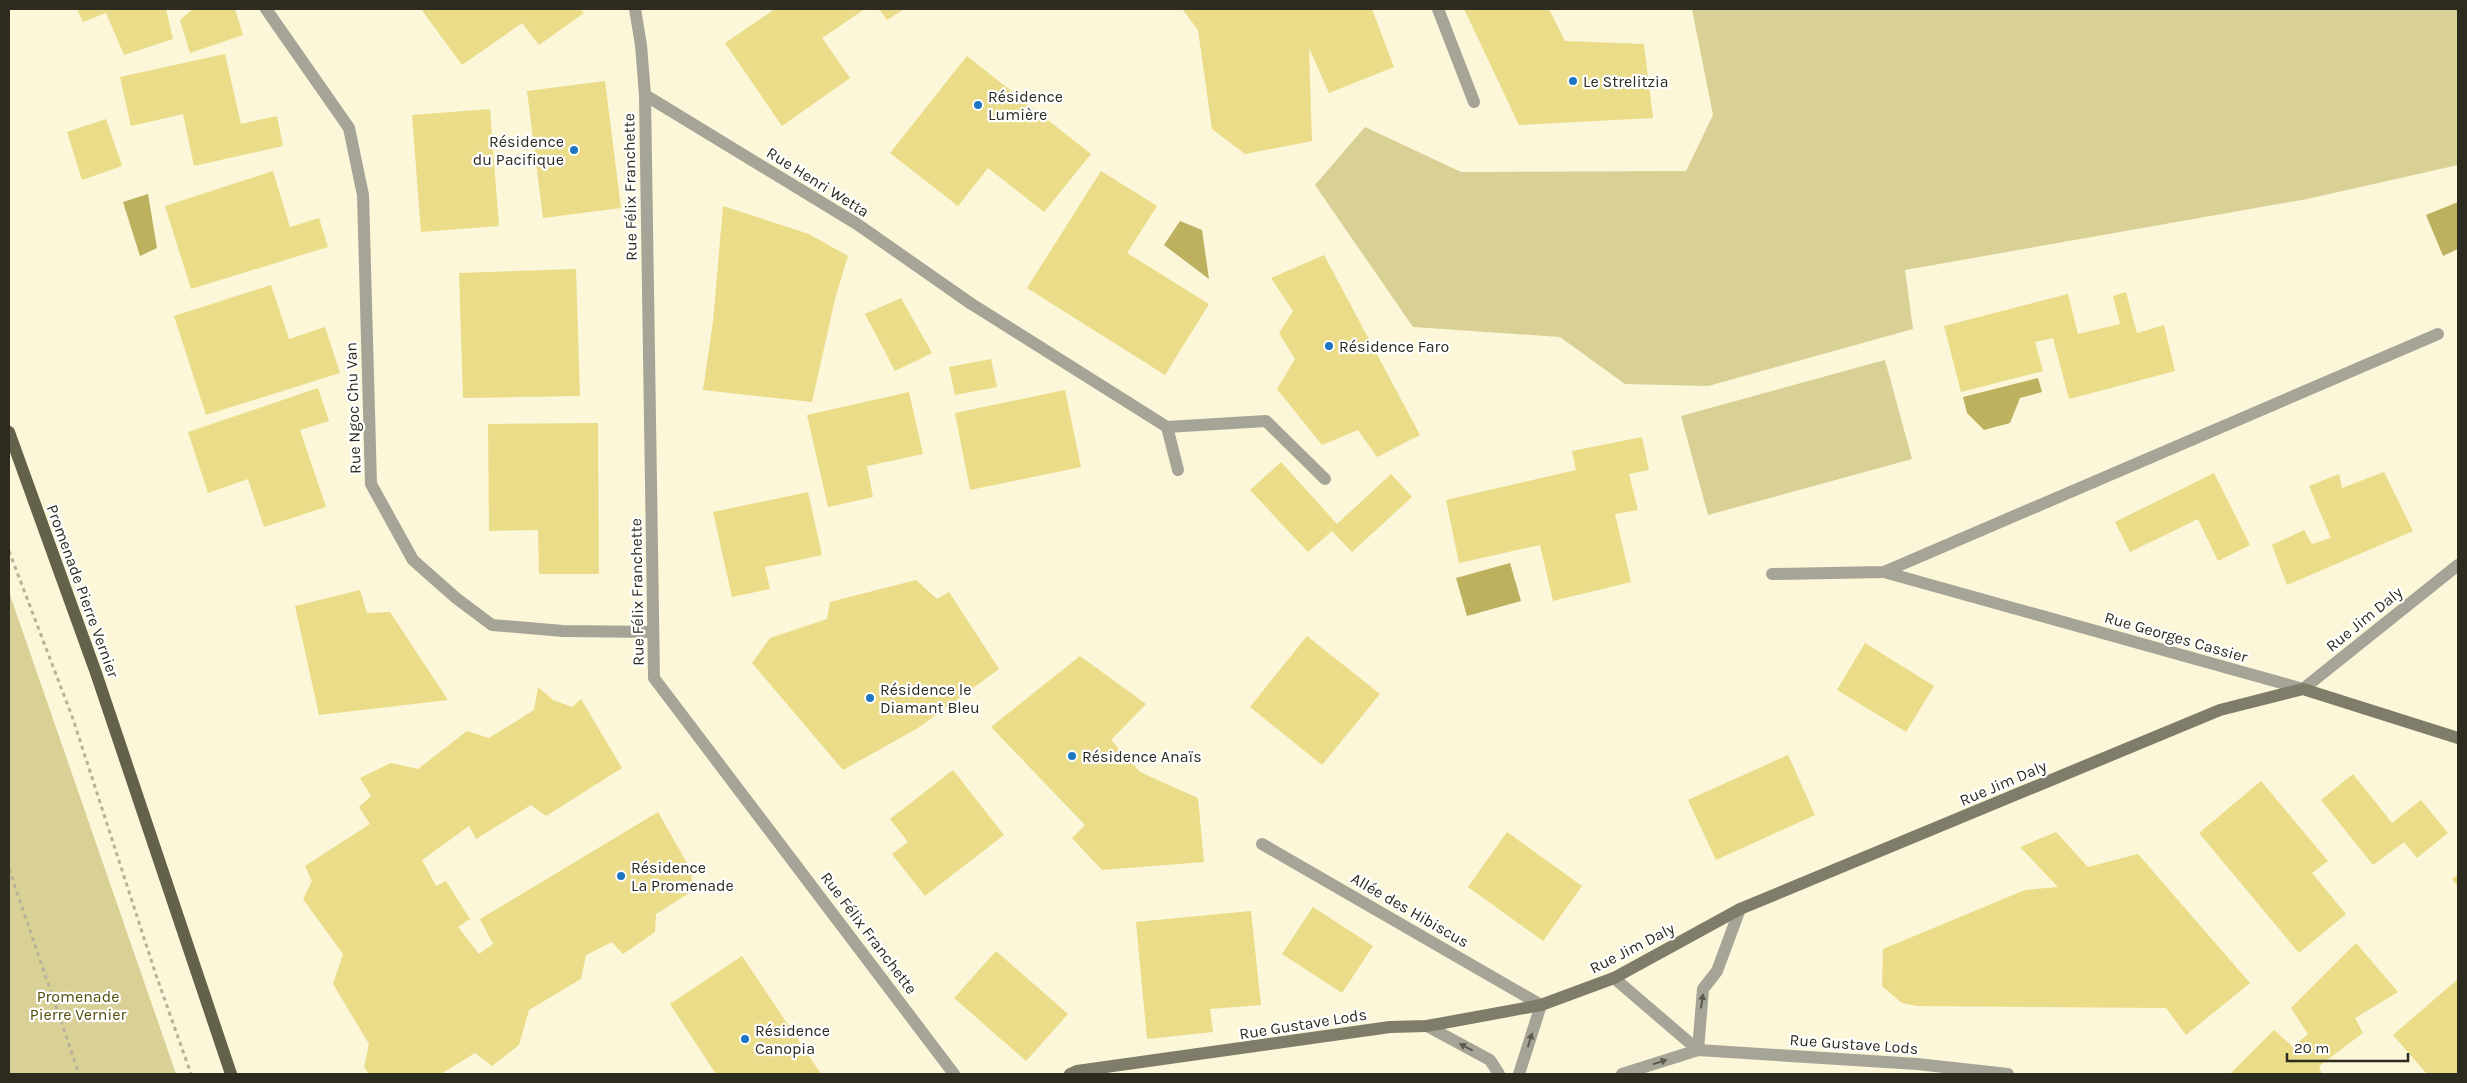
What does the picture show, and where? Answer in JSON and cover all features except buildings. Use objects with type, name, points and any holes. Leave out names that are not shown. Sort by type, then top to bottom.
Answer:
[{"type":"main road","name":"Promenade Pierre Vernier","points":[[9,432],[96,673],[231,1074]]},
{"type":"street","name":"Rue Ngoc Chu Van","points":[[266,9],[349,128],[363,195],[371,484],[413,560],[456,598],[492,625],[563,631],[654,632]]},
{"type":"street","name":"Rue Félix Franchette","points":[[635,9],[641,45],[645,95],[654,678],[954,1074]]},
{"type":"street","points":[[1438,9],[1474,102]]},
{"type":"street","name":"Rue Henri Wetta","points":[[645,95],[857,224],[970,304],[1167,426]]},
{"type":"street","points":[[1772,574],[1884,572],[2438,334]]},
{"type":"street","points":[[1178,470],[1167,426],[1266,421],[1325,478]]},
{"type":"street","name":"Rue Jim Daly","points":[[1541,1005],[1614,978],[1740,909],[2220,710],[2303,689],[2458,566]]},
{"type":"street","name":"Rue Georges Cassier","points":[[1884,572],[2303,689],[2458,738]]},
{"type":"street","name":"Allée des Hibiscus","points":[[1262,844],[1541,1005]]},
{"type":"street","points":[[1698,1050],[1703,989],[1717,971],[1740,909]]},
{"type":"street","points":[[1614,978],[1698,1050]]},
{"type":"street","points":[[1520,1074],[1541,1005]]},
{"type":"street","name":"Rue Gustave Lods","points":[[1070,1074],[1077,1071],[1390,1028],[1427,1026],[1541,1005]]},
{"type":"street","points":[[1427,1026],[1490,1060],[1499,1074]]},
{"type":"street","points":[[1622,1074],[1698,1050]]},
{"type":"street","name":"Rue Gustave Lods","points":[[1698,1050],[1915,1069],[2008,1074]]},
{"type":"path","points":[[9,551],[73,719],[156,975],[191,1074]]},
{"type":"path","points":[[9,869],[79,1074]]},
{"type":"green space","points":[[1692,9],[2458,9],[2458,165],[2307,199],[1905,270],[1913,329],[1708,386],[1625,384],[1560,337],[1413,327],[1315,185],[1365,127],[1461,172],[1686,171],[1713,115]]},
{"type":"green space","points":[[1885,360],[1912,459],[1708,515],[1681,416]]},
{"type":"green space","name":"Promenade Pierre Vernier","points":[[9,592],[176,1074],[9,1074]]},
{"type":"shaded area","points":[[148,194],[157,248],[140,256],[123,202]]},
{"type":"shaded area","points":[[2458,202],[2458,249],[2443,256],[2426,215]]},
{"type":"shaded area","points":[[1180,221],[1202,230],[1209,279],[1164,245]]},
{"type":"shaded area","points":[[2038,378],[2042,392],[2020,398],[2010,423],[1984,430],[1967,413],[1963,397]]},
{"type":"shaded area","points":[[1510,563],[1521,601],[1467,616],[1456,578]]},
{"type":"place","name":"Le Strelitzia","points":[[1573,81]]},
{"type":"place","name":"Résidence Lumière","points":[[978,105]]},
{"type":"place","name":"Résidence du Pacifique","points":[[574,150]]},
{"type":"place","name":"Résidence Faro","points":[[1329,346]]},
{"type":"place","name":"Résidence le Diamant Bleu","points":[[870,698]]},
{"type":"place","name":"Résidence Anaïs","points":[[1072,756]]},
{"type":"place","name":"Résidence La Promenade","points":[[621,876]]},
{"type":"place","name":"Résidence Canopia","points":[[745,1039]]}]
